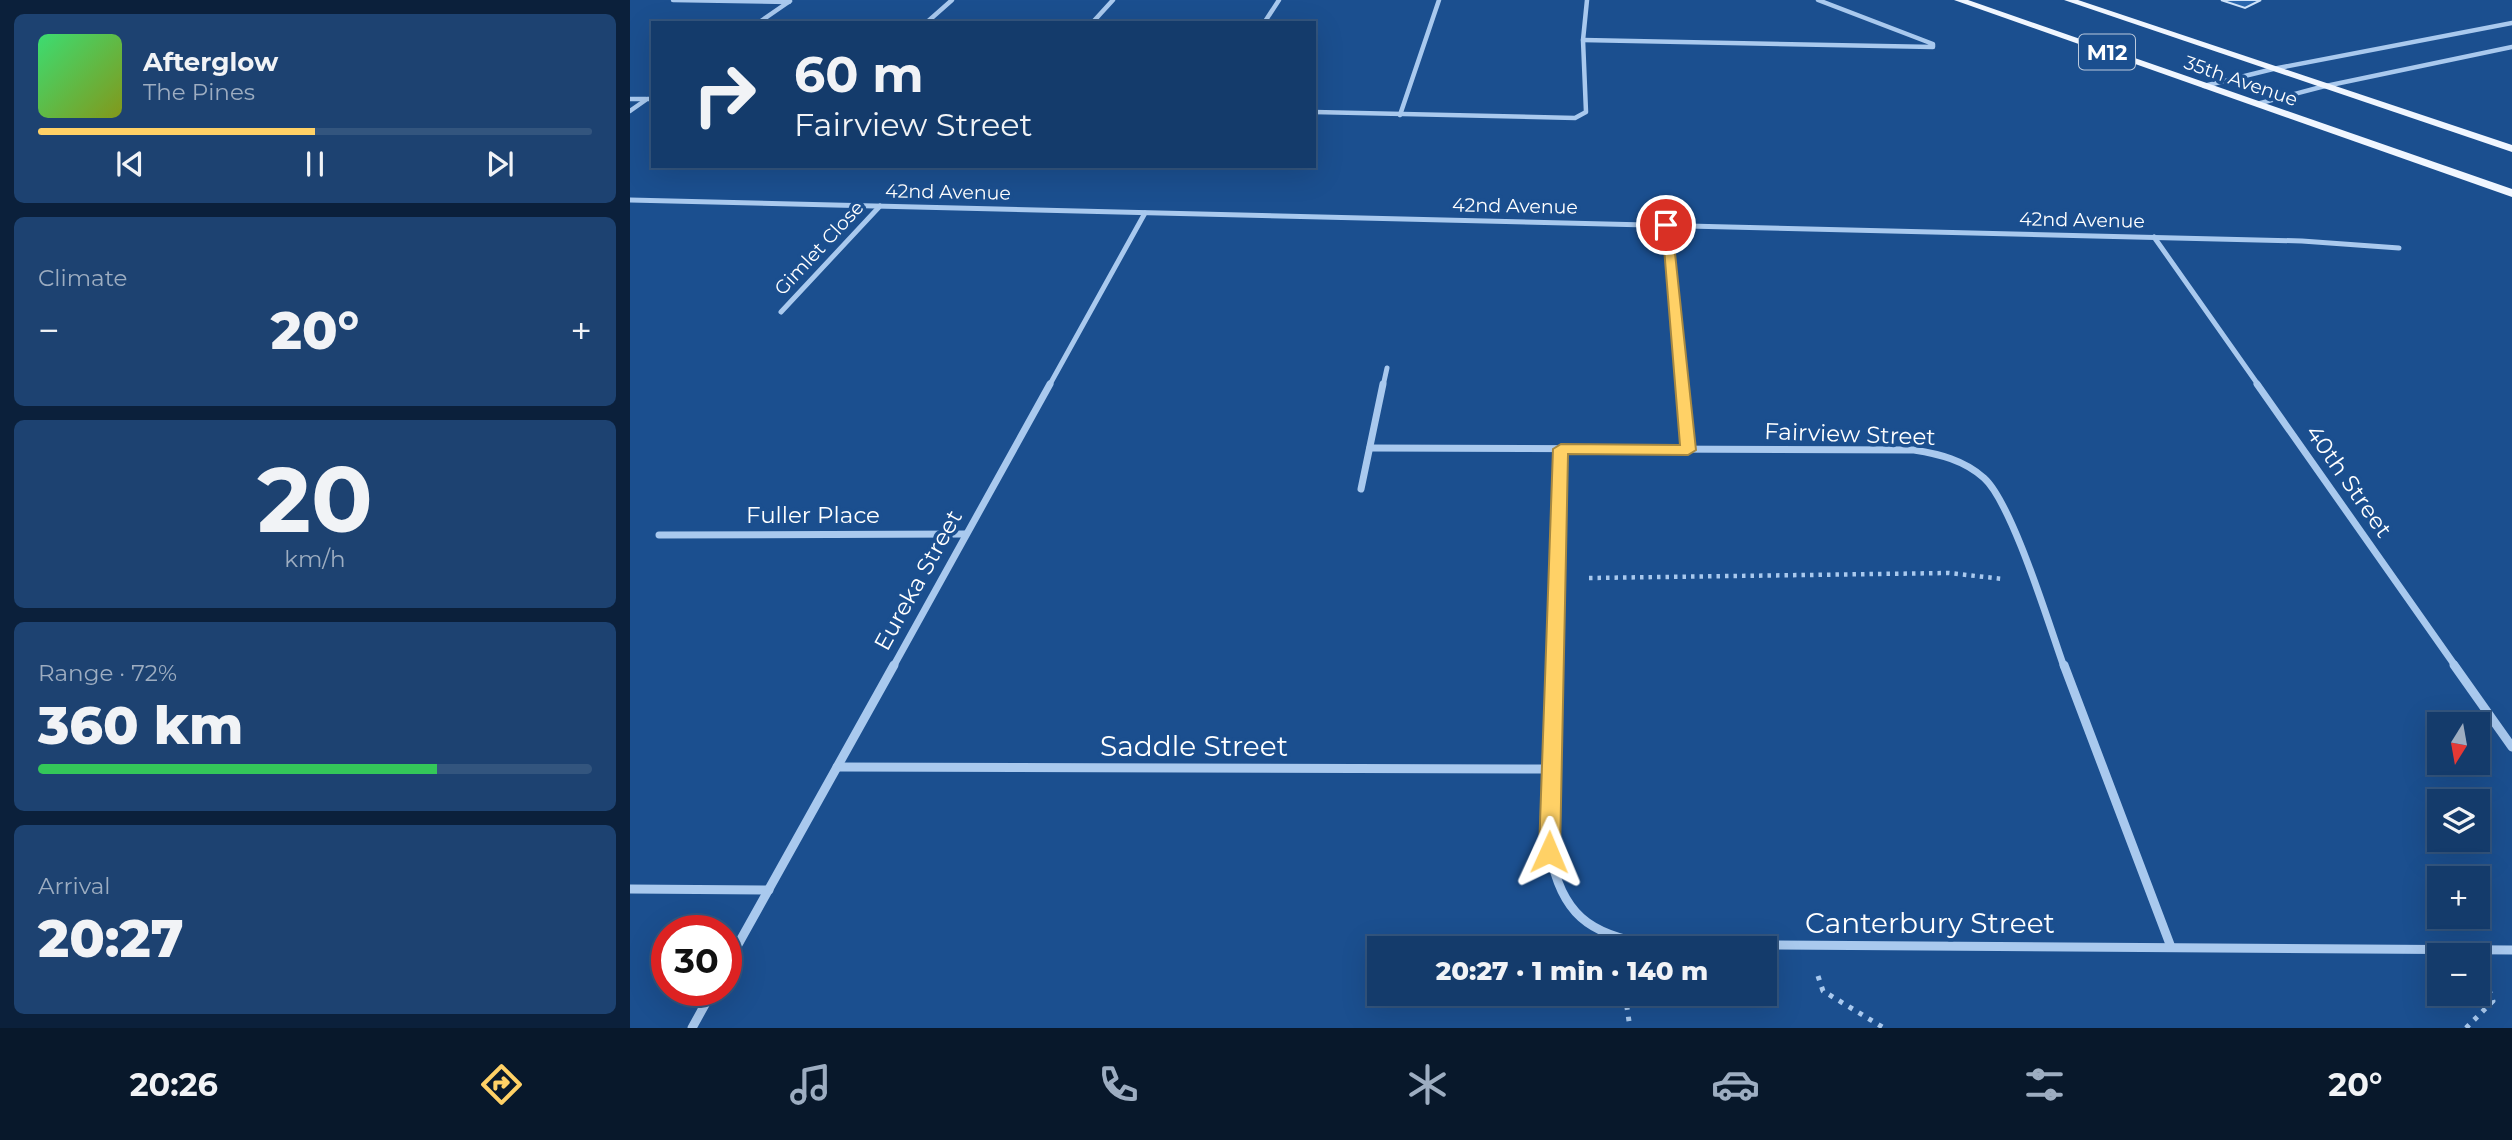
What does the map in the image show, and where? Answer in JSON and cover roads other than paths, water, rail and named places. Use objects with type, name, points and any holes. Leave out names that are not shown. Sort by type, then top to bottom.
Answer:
[{"type":"main road","name":"35th Avenue","points":[[1959,0],[2512,193]]},
{"type":"main road","name":"35th Avenue","points":[[2068,0],[2512,149]]},
{"type":"street","points":[[673,0],[790,1]]},
{"type":"street","points":[[928,21],[952,0]]},
{"type":"street","points":[[1095,21],[1113,0]]},
{"type":"street","points":[[1265,21],[1279,0]]},
{"type":"street","points":[[1400,115],[1438,0]]},
{"type":"street","points":[[1316,112],[1574,118],[1586,112],[1583,40],[1587,0]]},
{"type":"street","points":[[1583,40],[1933,47],[1933,44],[1818,0]]},
{"type":"street","points":[[761,21],[790,1]]},
{"type":"street","points":[[2204,86],[2273,69],[2512,23]]},
{"type":"street","points":[[2255,105],[2321,86],[2512,47]]},
{"type":"street","points":[[630,99],[651,98]]},
{"type":"street","points":[[630,111],[651,98]]},
{"type":"street","name":"42nd Avenue","points":[[630,200],[2302,241],[2399,248]]},
{"type":"street","points":[[630,206],[638,200]]},
{"type":"street","name":"Gimlet Close","points":[[781,312],[880,206]]},
{"type":"street","name":"Eureka Street","points":[[742,938],[1145,213]]},
{"type":"street","points":[[1666,225],[1688,450]]},
{"type":"street","name":"40th Street","points":[[2154,237],[2512,747]]},
{"type":"street","points":[[1361,489],[1387,368]]},
{"type":"street","name":"Fairview Street","points":[[1370,448],[1914,450],[1953,458],[1983,476],[2000,497],[2171,947]]},
{"type":"street","name":"Canterbury Street","points":[[1561,449],[1551,769],[1552,876],[1570,907],[1598,932],[1622,942],[1649,944],[2512,950]]},
{"type":"street","name":"Fuller Place","points":[[659,535],[966,534]]},
{"type":"street","name":"Saddle Street","points":[[837,767],[1551,769]]},
{"type":"street","points":[[630,889],[769,890]]},
{"type":"street","points":[[692,1028],[704,1006]]}]
